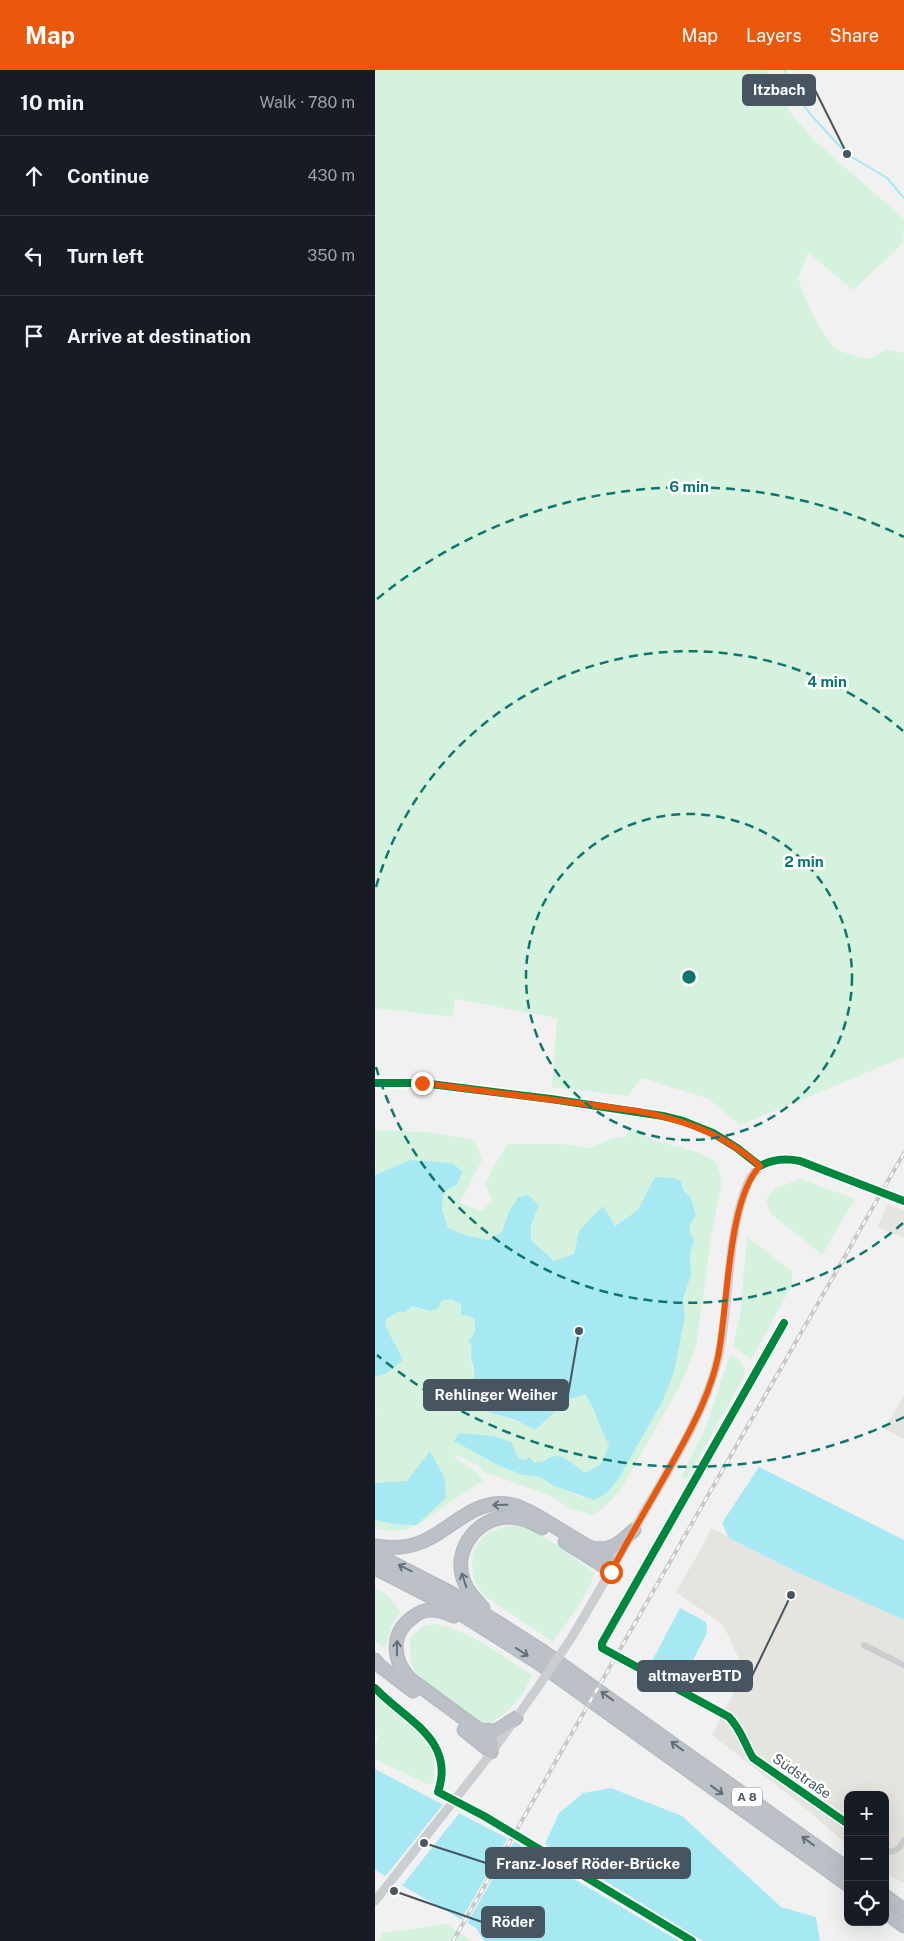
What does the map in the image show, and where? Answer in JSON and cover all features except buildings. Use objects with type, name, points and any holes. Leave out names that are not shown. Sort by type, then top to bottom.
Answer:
[{"type":"highway","points":[[375,1546],[403,1548],[414,1545],[425,1541],[478,1508],[500,1504],[512,1505],[525,1509],[590,1547],[610,1562],[611,1572]]},
{"type":"highway","points":[[493,1618],[467,1589],[460,1565],[467,1541],[475,1530],[496,1518],[520,1518],[531,1522],[611,1572]]},
{"type":"highway","points":[[590,1547],[602,1550],[611,1548],[624,1540],[634,1530]]},
{"type":"highway","name":"A 8","points":[[375,1554],[423,1577],[493,1618],[572,1671],[844,1866]]},
{"type":"highway","name":"A 8","points":[[375,1568],[417,1588],[481,1626],[565,1681],[844,1882]]},
{"type":"highway","points":[[481,1626],[445,1612],[426,1611],[416,1615],[407,1622],[399,1633],[396,1648],[400,1666],[410,1679],[491,1740],[491,1752]]},
{"type":"highway","points":[[375,1660],[393,1677],[491,1752]]},
{"type":"highway","points":[[476,1729],[497,1730],[516,1718]]},
{"type":"highway","points":[[889,1899],[904,1910]]},
{"type":"highway","points":[[889,1915],[904,1926]]},
{"type":"main road","points":[[375,1083],[430,1084],[619,1108],[663,1116],[683,1121],[713,1133],[737,1148],[760,1166]]},
{"type":"main road","points":[[375,1901],[491,1752],[570,1640],[675,1459],[707,1393],[717,1360],[724,1325],[732,1245],[741,1204],[752,1174],[769,1161],[792,1159],[904,1201]]},
{"type":"main road","points":[[888,1195],[904,1196]]},
{"type":"street","points":[[611,1655],[602,1648],[602,1642],[784,1323]]},
{"type":"street","points":[[864,1645],[904,1665]]},
{"type":"street","name":"Südstraße","points":[[619,1659],[729,1717],[740,1729],[753,1758],[844,1821]]},
{"type":"street","points":[[889,1851],[892,1852],[899,1848],[904,1840]]},
{"type":"shaded area","points":[[888,1204],[904,1211],[904,1238],[877,1227]]},
{"type":"shaded area","points":[[904,1395],[904,1439],[884,1429]]},
{"type":"shaded area","points":[[711,1528],[799,1573],[904,1620],[904,1883],[889,1875],[889,1791],[844,1791],[844,1842],[793,1798],[712,1735],[745,1671],[723,1625],[676,1592]]},
{"type":"green space","points":[[375,70],[767,70],[788,110],[814,140],[904,219],[903,242],[853,290],[808,252],[798,279],[815,320],[828,340],[842,352],[869,359],[885,350],[904,353],[904,1057],[740,1125],[709,1099],[642,1078],[627,1096],[552,1087],[557,1018],[455,999],[453,1017],[375,1008]]},
{"type":"green space","points":[[634,1128],[651,1139],[697,1152],[716,1162],[722,1182],[712,1231],[696,1347],[684,1378],[620,1491],[602,1509],[592,1515],[569,1508],[549,1495],[484,1472],[478,1465],[455,1454],[455,1458],[476,1472],[485,1482],[479,1483],[414,1527],[397,1531],[375,1528],[375,1520],[394,1524],[407,1481],[375,1483],[375,1414],[377,1410],[375,1403],[375,1376],[387,1373],[403,1360],[385,1325],[387,1318],[401,1311],[404,1313],[412,1306],[423,1310],[443,1300],[452,1301],[465,1308],[475,1323],[475,1332],[470,1337],[472,1344],[470,1353],[475,1403],[535,1429],[568,1400],[585,1394],[609,1445],[601,1464],[586,1473],[563,1457],[543,1462],[519,1459],[517,1452],[494,1436],[523,1475],[540,1477],[554,1486],[583,1498],[607,1493],[619,1478],[662,1402],[674,1373],[685,1317],[683,1299],[691,1275],[690,1254],[694,1240],[690,1233],[690,1196],[663,1178],[655,1177],[638,1210],[614,1226],[603,1206],[579,1231],[574,1254],[554,1261],[531,1240],[531,1225],[539,1205],[509,1212],[502,1232],[489,1240],[465,1235],[448,1228],[442,1209],[443,1192],[456,1185],[452,1163],[410,1160],[376,1175],[375,1130],[425,1132],[475,1140],[482,1160],[460,1203],[482,1211],[492,1201],[485,1183],[507,1144],[564,1144],[589,1148],[616,1137],[623,1138]]},
{"type":"green space","points":[[801,1179],[855,1199],[822,1255],[770,1213],[766,1200],[775,1188]]},
{"type":"green space","points":[[747,1237],[792,1271],[792,1285],[751,1360],[734,1346],[740,1315]]},
{"type":"green space","points":[[730,1354],[741,1362],[745,1375],[686,1480],[681,1477],[706,1427]]},
{"type":"green space","points":[[513,1525],[535,1532],[566,1551],[594,1573],[582,1600],[553,1642],[485,1596],[475,1582],[472,1565],[473,1556],[480,1540],[496,1529]]},
{"type":"green space","points":[[375,1588],[388,1596],[400,1611],[391,1626],[385,1648],[375,1642]]},
{"type":"green space","points":[[436,1624],[473,1638],[532,1675],[515,1703],[491,1723],[481,1722],[465,1713],[435,1691],[415,1672],[411,1660],[410,1638],[423,1626]]},
{"type":"green space","points":[[375,1696],[429,1744],[434,1758],[432,1784],[427,1784],[375,1759],[375,1742],[378,1739],[375,1729]]},
{"type":"green space","points":[[447,1924],[471,1941],[378,1941],[383,1933]]},
{"type":"water","points":[[410,1160],[452,1163],[463,1172],[456,1185],[443,1192],[442,1209],[448,1228],[465,1235],[488,1240],[502,1232],[509,1212],[518,1197],[528,1195],[539,1205],[531,1225],[531,1240],[554,1261],[574,1254],[579,1231],[603,1206],[615,1226],[638,1210],[655,1177],[675,1178],[681,1182],[683,1190],[690,1196],[696,1215],[690,1224],[690,1233],[694,1240],[690,1254],[691,1275],[683,1299],[685,1317],[674,1373],[662,1402],[619,1478],[607,1493],[594,1500],[554,1486],[540,1477],[523,1475],[498,1465],[454,1441],[459,1433],[494,1436],[511,1442],[519,1459],[526,1460],[529,1457],[535,1463],[538,1461],[543,1462],[552,1456],[563,1457],[586,1473],[601,1464],[609,1445],[585,1394],[568,1400],[535,1430],[510,1418],[487,1411],[477,1405],[469,1393],[474,1374],[471,1354],[472,1344],[468,1342],[475,1332],[475,1320],[470,1316],[461,1315],[461,1305],[452,1300],[443,1300],[439,1308],[430,1311],[412,1306],[404,1313],[400,1311],[387,1318],[385,1325],[403,1360],[387,1373],[375,1376],[375,1175]]},
{"type":"water","points":[[430,1451],[445,1479],[446,1498],[416,1525],[394,1524],[375,1520],[375,1483],[407,1481]]},
{"type":"water","points":[[759,1467],[904,1540],[904,1620],[799,1573],[729,1538],[722,1523]]},
{"type":"water","points":[[680,1608],[706,1622],[707,1633],[684,1678],[651,1663]]},
{"type":"water","points":[[375,1769],[518,1844],[679,1941],[484,1941],[476,1928],[375,1870]]},
{"type":"water","points":[[611,1788],[682,1816],[781,1907],[816,1917],[820,1941],[703,1941],[545,1844],[559,1813],[583,1793]]},
{"type":"pier","points":[[445,1802],[461,1811],[401,1887],[384,1878]]},
{"type":"pier","points":[[509,1836],[515,1840],[466,1925],[460,1922]]},
{"type":"waterway","points":[[785,70],[788,82],[810,114],[847,154],[887,178],[904,198]]},
{"type":"railway","points":[[453,1941],[904,1153]]},
{"type":"cycle path","points":[[375,1083],[422,1083],[551,1099],[663,1116],[683,1121],[713,1133],[737,1148],[760,1166],[779,1160],[800,1161],[904,1201]]},
{"type":"cycle path","points":[[784,1323],[602,1643],[602,1648],[729,1717],[740,1732],[753,1758],[844,1821]]},
{"type":"cycle path","points":[[375,1688],[413,1721],[434,1744],[440,1758],[442,1774],[438,1792],[484,1816],[692,1941]]},
{"type":"place","name":"Itzbach","points":[[847,154]]},
{"type":"place","name":"Rehlinger Weiher","points":[[579,1331]]},
{"type":"place","name":"altmayerBTD","points":[[791,1595]]},
{"type":"place","name":"Franz-Josef Röder-Brücke","points":[[424,1843]]},
{"type":"place","name":"Röder","points":[[394,1891]]},
{"type":"route","points":[[422,1083],[551,1099],[663,1116],[683,1121],[713,1133],[737,1148],[760,1166],[752,1174],[747,1184],[741,1204],[732,1245],[724,1325],[717,1360],[707,1393],[671,1466],[611,1572]]}]
